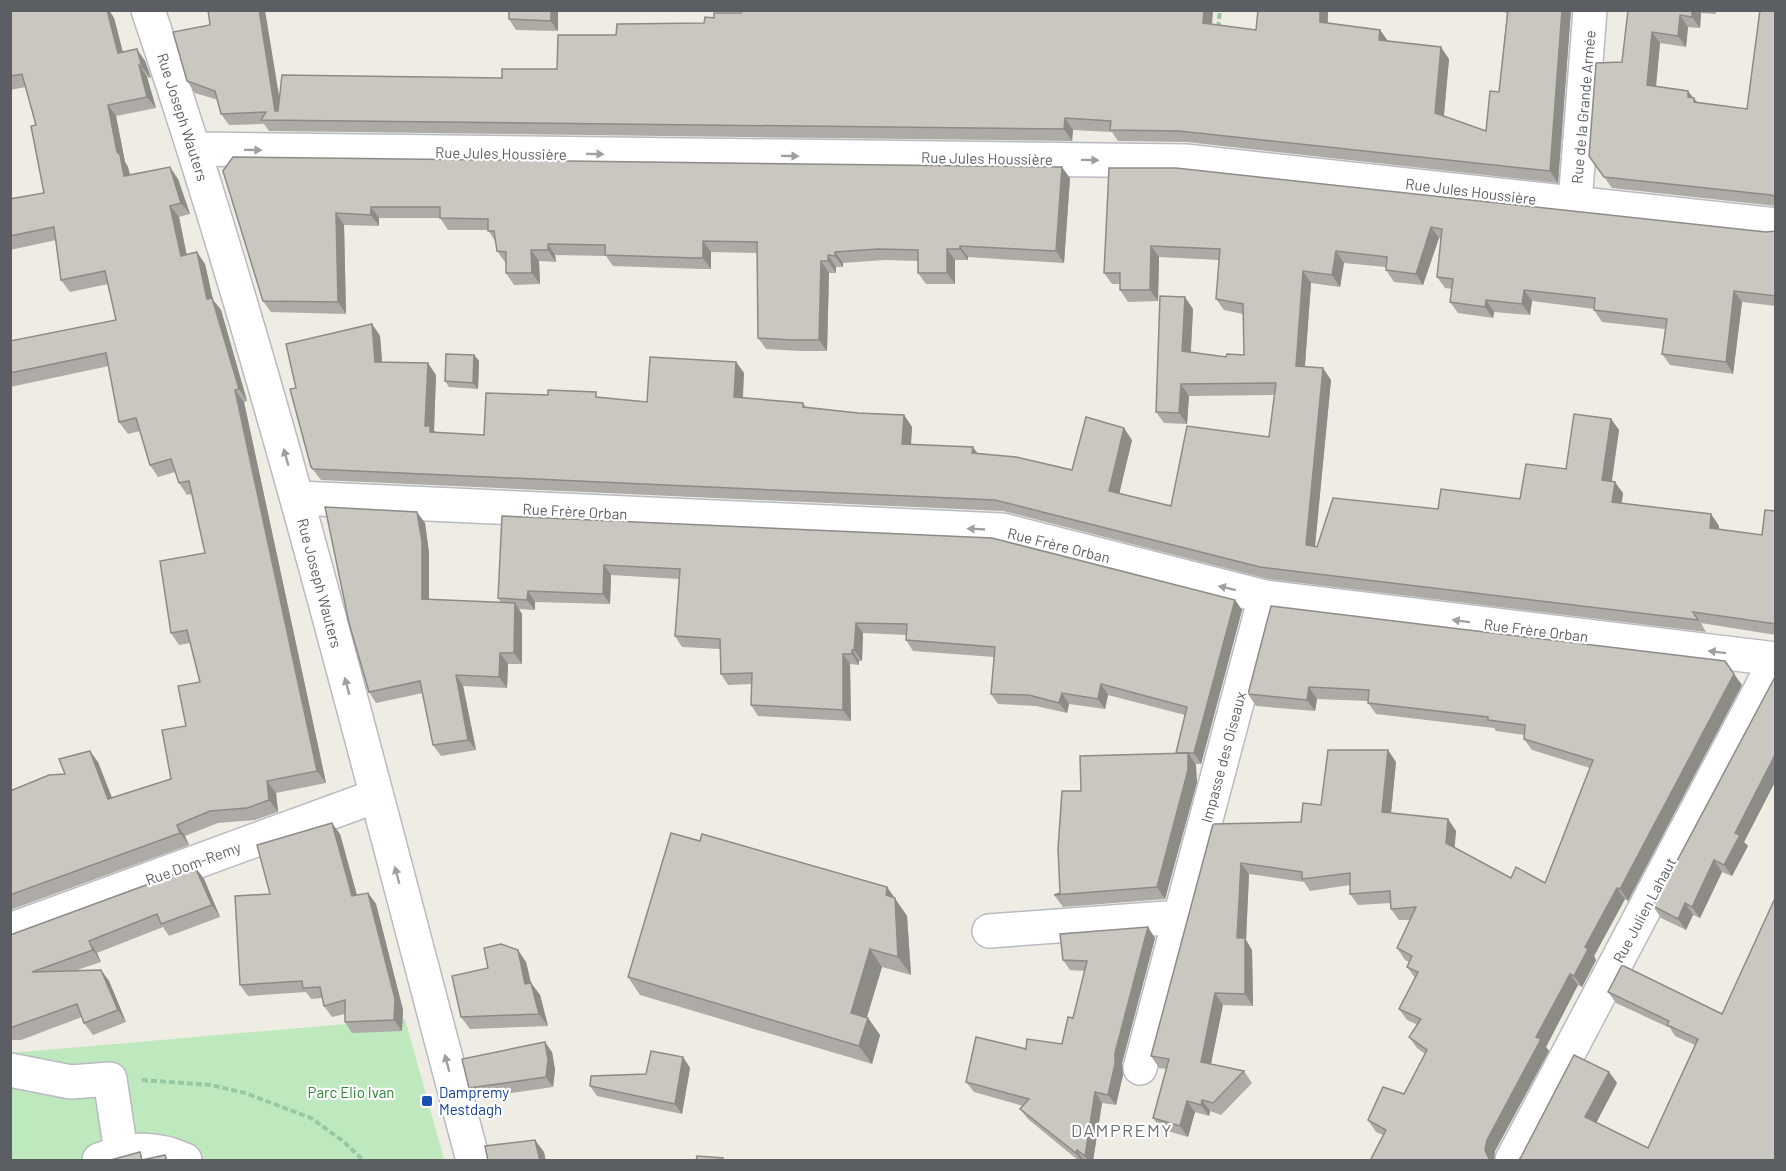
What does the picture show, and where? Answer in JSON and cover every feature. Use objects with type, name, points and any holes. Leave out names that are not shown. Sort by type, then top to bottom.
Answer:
[{"type":"street","name":"Rue Joseph Wauters","points":[[148,10],[195,149],[298,498],[473,1161]]},
{"type":"street","name":"Rue de la Grande Armée","points":[[1575,203],[1590,10]]},
{"type":"street","name":"Rue Jules Houssière","points":[[195,149],[1185,161],[1298,171],[1776,225]]},
{"type":"street","name":"Rue Frère Orban","points":[[298,498],[1002,530],[1265,597],[1776,659]]},
{"type":"street","name":"Impasse des Oiseaux","points":[[1140,1068],[1265,597]]},
{"type":"street","name":"Rue Julien Lahaut","points":[[1512,1161],[1776,659]]},
{"type":"street","name":"Rue Dom-Remy","points":[[10,930],[376,796]]},
{"type":"street","points":[[989,931],[1180,917]]},
{"type":"street","points":[[10,1070],[71,1082],[110,1079],[110,1156],[154,1150],[185,1161]]},
{"type":"path","points":[[1218,34],[1220,10]]},
{"type":"path","points":[[110,1079],[211,1085],[245,1093],[311,1118],[343,1141],[363,1161]]},
{"type":"green space","name":"Parc Elio Ivan","points":[[405,1019],[444,1159],[11,1160],[11,1053]]},
{"type":"building","points":[[10,10],[107,10],[118,53],[137,49],[147,97],[108,105],[117,152],[120,155],[124,176],[170,167],[181,203],[170,206],[181,256],[197,252],[207,299],[212,298],[239,389],[235,390],[317,771],[267,781],[269,800],[247,808],[210,811],[177,825],[180,833],[10,895],[10,791],[49,775],[65,774],[59,759],[90,751],[108,799],[171,779],[162,730],[186,726],[178,686],[200,682],[187,630],[171,633],[160,561],[205,553],[189,481],[179,483],[171,459],[150,465],[136,418],[119,422],[106,353],[10,373],[10,341],[116,320],[105,271],[61,280],[54,227],[10,236],[10,199],[44,193],[31,126],[36,125],[22,74],[10,76]]},
{"type":"building","points":[[208,10],[259,10],[275,111],[278,111],[282,75],[502,78],[502,69],[557,69],[558,35],[616,35],[617,24],[704,23],[705,17],[714,18],[714,13],[741,13],[741,10],[1204,10],[1203,23],[1256,30],[1258,10],[1320,10],[1320,22],[1380,30],[1379,40],[1441,47],[1435,113],[1486,131],[1490,91],[1499,92],[1508,10],[1562,10],[1550,171],[1179,131],[1110,130],[1111,121],[1065,118],[1064,129],[261,120],[266,112],[221,114],[215,91],[187,81],[173,32],[210,25]]},
{"type":"building","points":[[509,10],[551,10],[551,21],[509,19]]},
{"type":"building","points":[[1628,10],[1692,10],[1692,17],[1680,15],[1678,36],[1652,32],[1647,85],[1688,91],[1688,97],[1694,98],[1694,102],[1747,109],[1760,10],[1776,10],[1776,197],[1604,177],[1589,156],[1596,63],[1622,62]]},
{"type":"building","points":[[233,157],[1062,167],[1056,251],[960,246],[960,249],[947,249],[947,273],[918,273],[918,250],[878,249],[835,252],[835,256],[828,255],[828,261],[821,261],[819,340],[793,340],[758,338],[757,242],[703,241],[703,258],[605,255],[605,245],[548,244],[548,250],[531,250],[532,273],[506,273],[506,252],[497,251],[494,231],[488,231],[488,219],[440,218],[440,207],[371,207],[371,215],[336,213],[338,302],[263,301],[223,171]]},
{"type":"building","points":[[1109,168],[1176,168],[1766,232],[1776,231],[1776,296],[1734,291],[1726,362],[1662,354],[1667,319],[1594,310],[1595,298],[1524,290],[1522,304],[1486,300],[1485,307],[1450,302],[1453,279],[1437,277],[1442,229],[1431,227],[1416,274],[1386,270],[1387,257],[1336,251],[1332,275],[1303,271],[1296,366],[1323,368],[1306,545],[1317,547],[1333,498],[1438,509],[1441,489],[1520,499],[1526,464],[1566,469],[1574,414],[1611,419],[1602,480],[1615,482],[1612,502],[1711,514],[1710,528],[1762,535],[1765,510],[1776,511],[1776,624],[1693,612],[1698,620],[1260,567],[995,500],[313,469],[311,467],[290,389],[296,388],[286,344],[372,324],[375,362],[428,363],[425,426],[430,426],[430,432],[484,435],[486,393],[548,395],[548,390],[596,392],[596,397],[647,402],[650,357],[736,362],[734,397],[803,403],[803,407],[858,413],[904,415],[902,444],[973,447],[972,453],[1016,457],[1072,470],[1086,417],[1124,428],[1109,491],[1171,506],[1187,426],[1269,437],[1276,383],[1181,384],[1179,413],[1156,412],[1160,296],[1185,297],[1182,351],[1226,357],[1227,354],[1244,355],[1243,304],[1216,299],[1220,249],[1151,246],[1150,290],[1120,290],[1120,273],[1104,273]]},
{"type":"building","points":[[446,354],[474,355],[473,383],[445,381]]},
{"type":"building","points":[[325,507],[417,512],[422,542],[422,599],[515,603],[514,653],[500,653],[499,677],[456,675],[468,740],[433,745],[420,681],[369,692],[349,623]]},
{"type":"building","points":[[502,516],[992,538],[1235,600],[1194,753],[1176,753],[1187,707],[1101,684],[1098,699],[1062,693],[1059,703],[1029,695],[991,694],[995,647],[906,640],[907,624],[856,623],[854,650],[852,654],[843,654],[843,710],[751,705],[752,673],[721,674],[720,639],[675,636],[680,569],[604,565],[603,594],[528,591],[527,600],[498,598]]},
{"type":"building","points":[[1271,606],[1725,661],[1734,674],[1620,889],[1617,888],[1585,947],[1588,949],[1574,976],[1570,974],[1536,1037],[1541,1039],[1487,1140],[1485,1150],[1490,1161],[1370,1161],[1386,1130],[1368,1120],[1383,1087],[1404,1094],[1427,1050],[1409,1037],[1421,1019],[1399,1009],[1418,972],[1407,967],[1412,956],[1397,948],[1416,907],[1391,909],[1390,891],[1350,894],[1350,873],[1302,879],[1302,872],[1241,863],[1237,938],[1245,938],[1245,994],[1215,993],[1201,1062],[1244,1071],[1213,1103],[1202,1100],[1201,1105],[1187,1101],[1180,1126],[1153,1118],[1169,1059],[1151,1056],[1213,824],[1301,822],[1303,803],[1321,805],[1328,750],[1388,750],[1382,812],[1448,819],[1446,843],[1511,878],[1516,867],[1545,883],[1593,760],[1524,739],[1525,725],[1488,720],[1488,717],[1368,703],[1369,690],[1309,687],[1307,700],[1248,694]]},
{"type":"building","points":[[1776,675],[1776,753],[1735,833],[1740,835],[1724,865],[1714,860],[1692,907],[1685,903],[1678,919],[1653,906]]},
{"type":"building","points":[[1188,753],[1188,770],[1157,887],[1054,895],[1060,893],[1058,849],[1062,791],[1081,791],[1080,756]]},
{"type":"building","points":[[332,823],[352,896],[368,893],[395,999],[394,1020],[345,1022],[345,1000],[324,1006],[320,987],[303,988],[302,981],[240,985],[235,896],[270,894],[257,845]]},
{"type":"building","points":[[671,833],[700,841],[702,834],[887,887],[886,895],[895,898],[898,957],[870,949],[851,1013],[868,1018],[859,1046],[628,977]]},
{"type":"building","points":[[195,867],[212,905],[161,924],[157,914],[89,941],[93,950],[32,972],[101,970],[118,1010],[84,1023],[77,1004],[10,1028],[10,935]]},
{"type":"building","points":[[1776,896],[1776,1161],[1518,1161],[1574,1055],[1609,1072],[1585,1117],[1648,1148],[1698,1039],[1667,1025],[1669,1021],[1608,992],[1622,965],[1722,1014]]},
{"type":"building","points":[[1148,927],[1115,1053],[1115,1064],[1108,1095],[1095,1092],[1085,1156],[1077,1150],[1076,1153],[1020,1109],[1029,1099],[966,1082],[976,1037],[1026,1049],[1027,1039],[1062,1044],[1068,1017],[1073,1018],[1087,961],[1063,960],[1060,934]]},
{"type":"building","points":[[501,944],[518,950],[525,984],[531,983],[539,1014],[461,1017],[452,976],[488,968],[484,948]]},
{"type":"building","points":[[545,1042],[548,1060],[546,1077],[469,1088],[462,1059]]},
{"type":"building","points":[[651,1051],[683,1057],[675,1104],[590,1086],[591,1076],[646,1074]]},
{"type":"building","points":[[535,1140],[540,1161],[488,1161],[485,1146]]},
{"type":"building","points":[[140,1152],[142,1160],[165,1155],[167,1161],[107,1161]]},
{"type":"building","points":[[697,1156],[723,1158],[722,1161],[696,1161]]},
{"type":"place","name":"Dampremy Mestdagh","points":[[427,1101]]},
{"type":"district","name":"DAMPREMY","points":[[1122,1130]]}]
